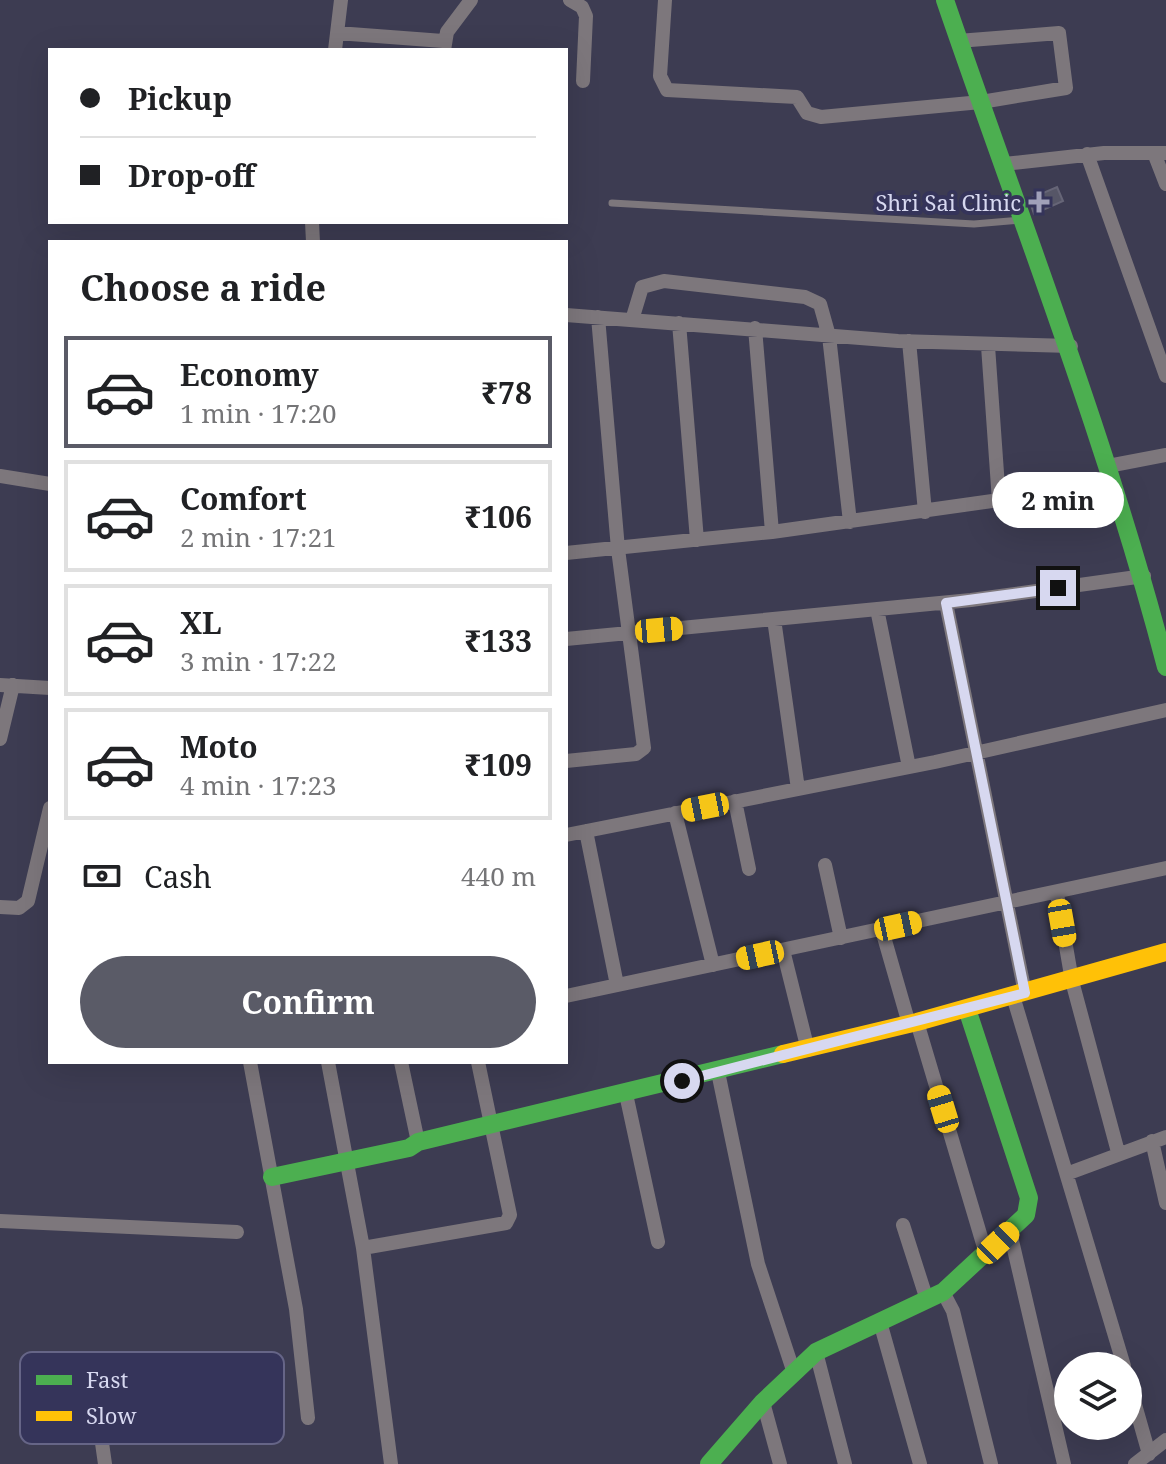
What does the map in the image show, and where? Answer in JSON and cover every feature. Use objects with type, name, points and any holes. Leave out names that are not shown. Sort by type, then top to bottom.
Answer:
[{"type":"street","points":[[335,48],[341,0]]},
{"type":"street","points":[[337,33],[444,46],[471,0]]},
{"type":"street","points":[[570,0],[582,7],[586,16],[583,81]]},
{"type":"street","points":[[665,0],[660,76],[667,90],[797,97],[807,113],[821,117],[981,102],[1066,88],[1062,37],[1054,32],[958,41]]},
{"type":"street","points":[[945,0],[1071,346],[1144,576],[1166,667]]},
{"type":"street","points":[[1004,164],[1087,154],[1160,153],[1166,184]]},
{"type":"street","points":[[1087,154],[1166,376]]},
{"type":"street","points":[[632,320],[642,287],[664,281],[814,300],[824,309],[850,522]]},
{"type":"street","points":[[568,315],[988,346],[1071,346]]},
{"type":"street","points":[[568,761],[636,754],[644,748],[618,549],[598,317]]},
{"type":"street","points":[[679,323],[697,540]]},
{"type":"street","points":[[755,328],[772,532]]},
{"type":"street","points":[[909,341],[925,512]]},
{"type":"street","points":[[988,346],[999,501]]},
{"type":"street","points":[[568,553],[772,532],[999,501],[1111,475],[1166,455]]},
{"type":"street","points":[[0,476],[48,484]]},
{"type":"street","points":[[568,639],[946,603],[1144,576]]},
{"type":"street","points":[[946,603],[1008,904],[1028,1053],[1069,1173],[1120,1352]]},
{"type":"street","points":[[877,609],[909,767]]},
{"type":"street","points":[[774,619],[798,789]]},
{"type":"street","points":[[0,739],[7,685],[48,688]]},
{"type":"street","points":[[568,835],[909,767],[1166,710]]},
{"type":"street","points":[[735,801],[749,869]]},
{"type":"street","points":[[675,813],[713,965]]},
{"type":"street","points":[[0,907],[19,908],[28,901],[48,816]]},
{"type":"street","points":[[586,831],[617,985]]},
{"type":"street","points":[[825,865],[841,938]]},
{"type":"street","points":[[568,996],[1057,894],[1166,868]]},
{"type":"street","points":[[1057,894],[1072,981],[1118,1152]]},
{"type":"street","points":[[882,930],[986,1254]]},
{"type":"street","points":[[783,950],[808,1050]]},
{"type":"street","points":[[272,1177],[409,1148],[418,1142],[808,1050],[1072,981],[1166,952]]},
{"type":"street","points":[[709,1464],[763,1402],[816,1352],[935,1296],[986,1254],[1026,1215],[1029,1198],[967,1009]]},
{"type":"street","points":[[250,1064],[296,1309],[308,1418]]},
{"type":"street","points":[[328,1064],[363,1248],[391,1464]]},
{"type":"street","points":[[401,1064],[418,1142]]},
{"type":"street","points":[[363,1248],[506,1223],[510,1215],[478,1064]]},
{"type":"street","points":[[718,1072],[758,1264],[794,1373]]},
{"type":"street","points":[[626,1094],[658,1242]]},
{"type":"street","points":[[1069,1173],[1159,1139],[1166,1203]]},
{"type":"street","points":[[0,1221],[237,1232]]},
{"type":"street","points":[[903,1225],[935,1296],[953,1311],[991,1464]]},
{"type":"street","points":[[1010,1232],[1064,1464]]},
{"type":"street","points":[[880,1322],[920,1464]]},
{"type":"street","points":[[816,1352],[845,1464]]},
{"type":"street","points":[[763,1402],[780,1464]]},
{"type":"street","points":[[1142,1429],[1149,1454]]},
{"type":"street","points":[[1136,1464],[1166,1440]]},
{"type":"street","points":[[102,1444],[105,1464]]},
{"type":"lane","points":[[612,203],[974,224],[1025,219]]},
{"type":"building","points":[[1057,187],[1063,201],[1034,214],[1029,199]]},
{"type":"traffic: fast","points":[[945,0],[1090,415],[1143,582],[1166,667]]},
{"type":"traffic: fast","points":[[709,1464],[763,1402],[816,1352],[943,1292],[1026,1215],[1029,1198],[967,1009]]},
{"type":"traffic: fast","points":[[272,1177],[409,1148],[418,1142],[783,1054]]},
{"type":"traffic: slow","points":[[783,1054],[917,1022],[1166,952]]},
{"type":"place","name":"Shri Sai Clinic","points":[[1039,202]]},
{"type":"route","points":[[682,1081],[1025,993],[946,603],[1058,588]]}]
